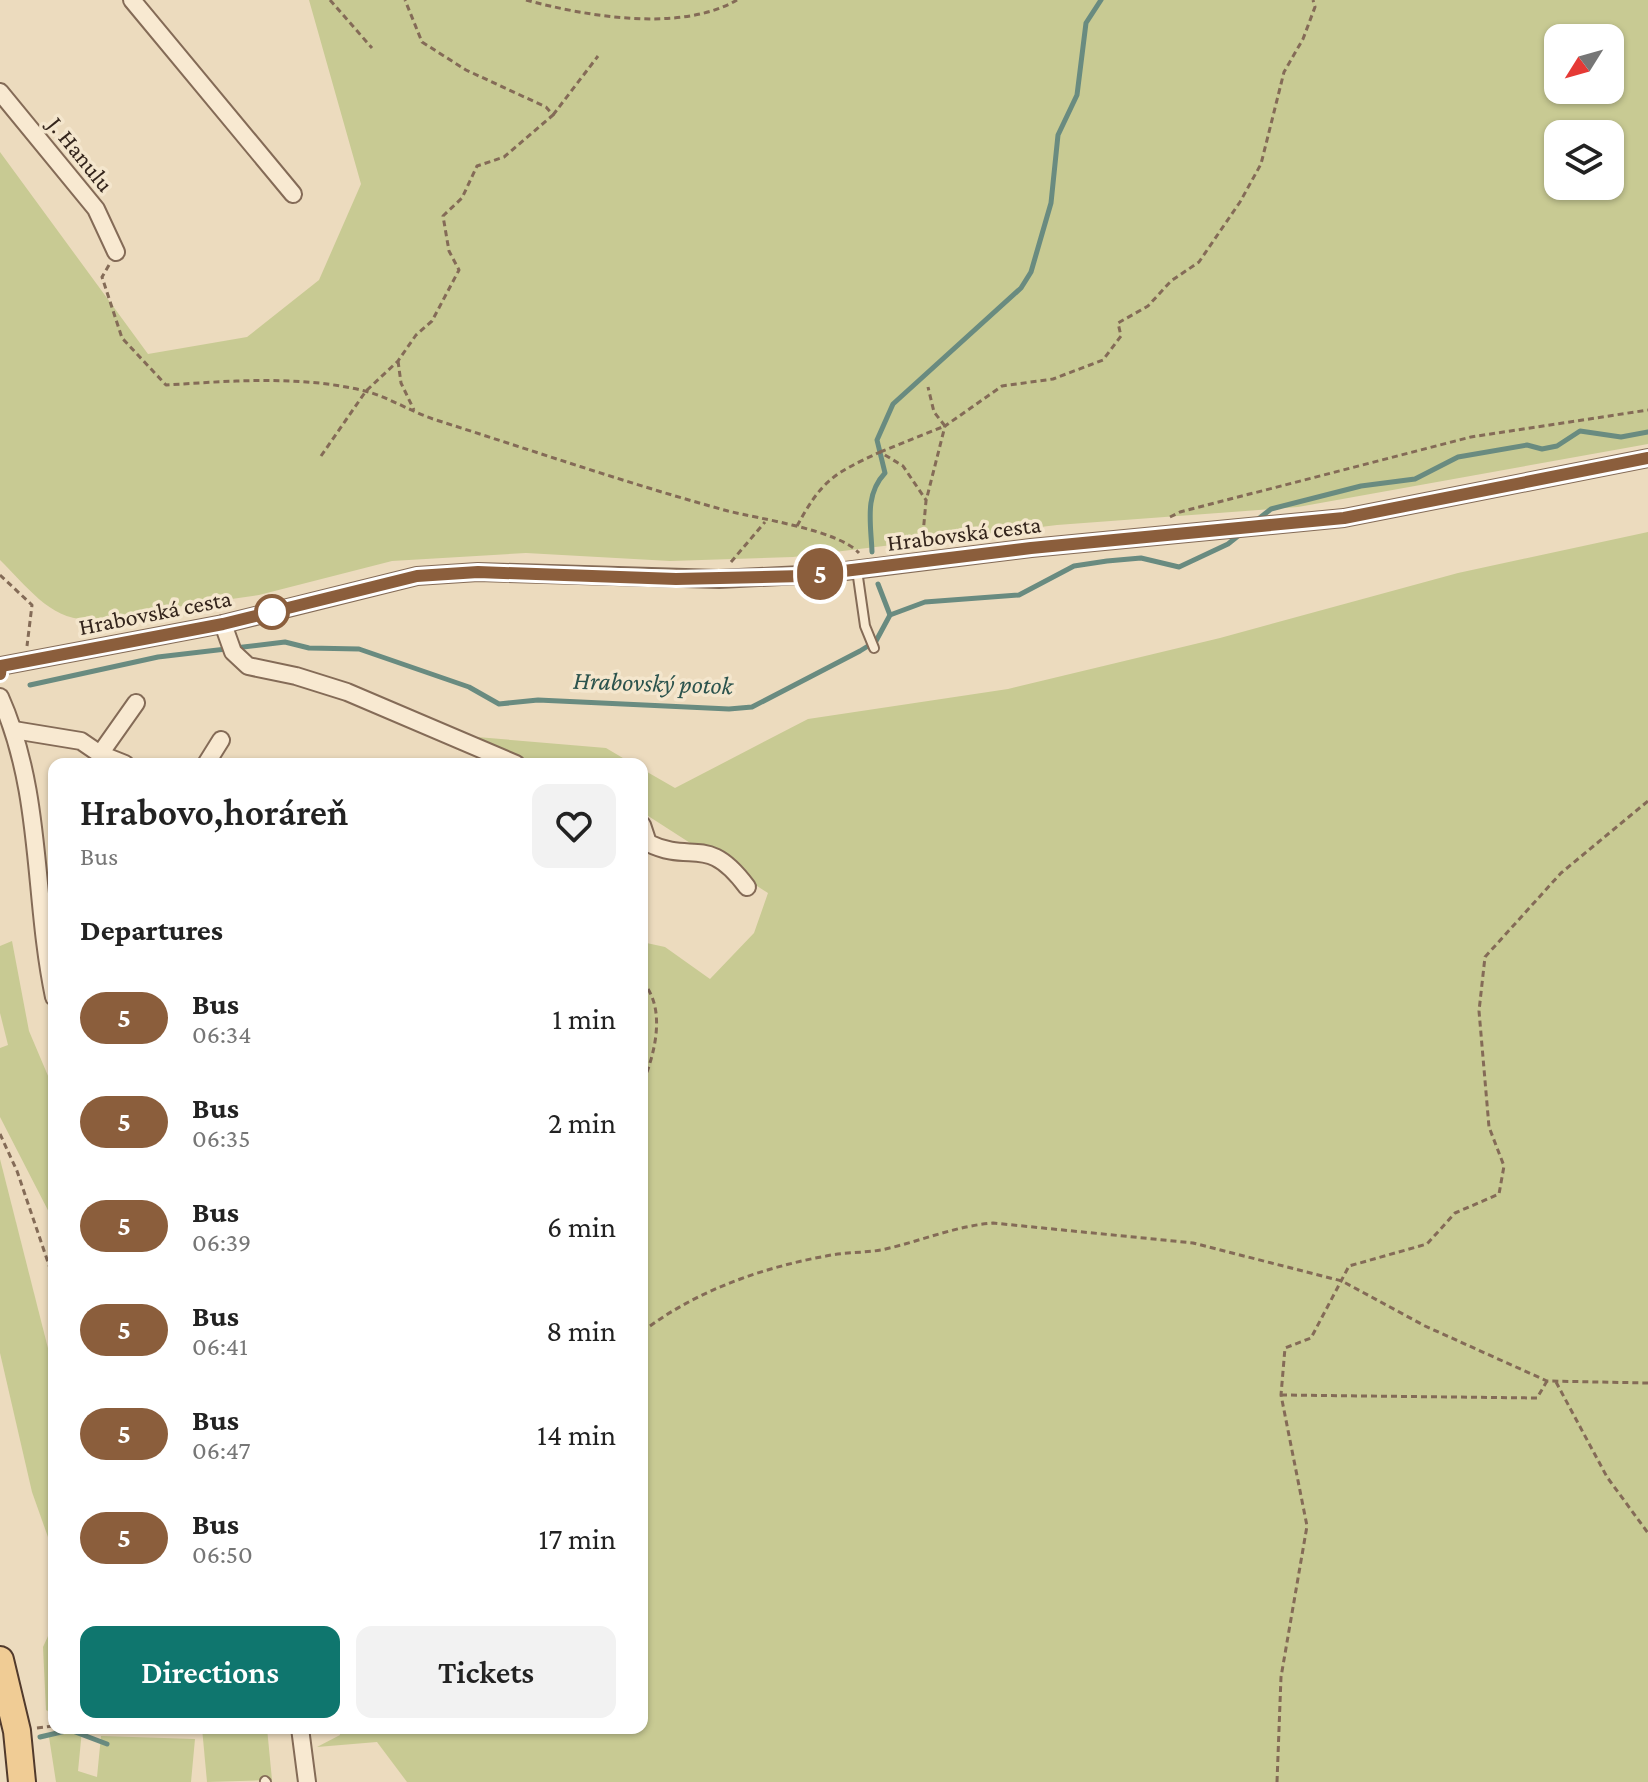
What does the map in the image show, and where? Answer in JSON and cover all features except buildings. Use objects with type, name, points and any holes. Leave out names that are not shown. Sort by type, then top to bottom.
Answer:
[{"type":"main road","points":[[0,1660],[17,1731],[22,1782]]},
{"type":"street","points":[[132,0],[293,194]]},
{"type":"street","name":"J. Hanulu","points":[[0,92],[96,209],[116,252]]},
{"type":"street","name":"Hrabovská cesta","points":[[0,667],[228,639],[417,576],[478,572],[731,579],[860,563],[1263,527],[1398,509],[1648,458]]},
{"type":"street","points":[[228,639],[248,666],[336,688],[502,758]]},
{"type":"street","points":[[0,697],[14,730],[31,798],[48,945]]},
{"type":"street","points":[[100,754],[136,703]]},
{"type":"street","points":[[14,730],[81,741],[110,758]]},
{"type":"street","points":[[210,758],[221,740]]},
{"type":"street","points":[[648,843],[718,857],[730,864],[747,887]]},
{"type":"street","points":[[301,1734],[307,1782]]},
{"type":"lane","points":[[860,563],[869,639],[874,648]]},
{"type":"path","points":[[330,0],[372,48]]},
{"type":"path","points":[[405,0],[422,42],[466,70],[546,107],[553,115]]},
{"type":"path","points":[[526,0],[579,15],[691,17],[737,0]]},
{"type":"path","points":[[797,526],[818,489],[841,470],[945,426],[1002,386],[1053,379],[1103,360],[1121,336],[1118,323],[1148,306],[1171,281],[1199,262],[1261,164],[1284,72],[1303,39],[1315,7],[1313,0]]},
{"type":"path","points":[[321,456],[366,391],[398,361],[416,335],[432,321],[459,270],[449,251],[443,216],[462,198],[477,166],[504,157],[553,115],[598,56]]},
{"type":"path","points":[[116,252],[102,277],[122,338],[166,385],[268,379],[366,391],[415,413],[547,453],[640,487],[766,521],[797,526],[850,544],[860,563]]},
{"type":"path","points":[[398,361],[401,383],[415,413]]},
{"type":"path","points":[[928,387],[934,412],[945,426]]},
{"type":"path","points":[[1163,522],[1180,512],[1471,437],[1648,410]]},
{"type":"path","points":[[922,549],[926,501],[945,426]]},
{"type":"path","points":[[880,452],[903,466],[926,501]]},
{"type":"path","points":[[729,565],[766,521]]},
{"type":"path","points":[[0,575],[32,605],[26,650]]},
{"type":"path","points":[[1277,1782],[1281,1677],[1307,1526],[1281,1395],[1285,1348],[1311,1338],[1349,1266],[1427,1244],[1455,1213],[1499,1194],[1504,1166],[1489,1127],[1479,1011],[1485,957],[1561,873],[1648,801]]},
{"type":"path","points":[[648,993],[656,1010],[656,1044],[648,1067]]},
{"type":"path","points":[[0,1134],[2,1145],[17,1171],[48,1262]]},
{"type":"path","points":[[648,1328],[682,1305],[778,1266],[828,1255],[881,1250],[964,1225],[993,1223],[1193,1243],[1342,1281],[1425,1326],[1547,1381],[1648,1383]]},
{"type":"path","points":[[1281,1395],[1537,1398],[1547,1381]]},
{"type":"path","points":[[1556,1382],[1607,1477],[1648,1533]]},
{"type":"green space","points":[[309,0],[1648,0],[1648,444],[1298,507],[1057,525],[793,557],[670,561],[526,553],[392,561],[259,595],[92,619],[65,615],[41,601],[0,560],[0,152],[148,354],[247,337],[319,280],[361,184]]},
{"type":"green space","points":[[1648,532],[1648,1782],[407,1782],[377,1742],[317,1747],[340,1734],[648,1734],[648,943],[665,947],[710,979],[754,933],[768,893],[648,816],[648,772],[675,788],[808,719],[1008,689],[1220,638],[1458,573]]},
{"type":"green space","points":[[477,737],[606,748],[623,758],[519,758]]},
{"type":"green space","points":[[12,941],[29,1031],[48,1076],[48,1210],[0,1117],[0,1048],[8,1045],[0,1013],[0,946]]},
{"type":"green space","points":[[0,1159],[48,1348],[48,1537],[32,1492],[0,1353]]},
{"type":"green space","points":[[48,1636],[48,1711],[46,1710],[43,1647]]},
{"type":"green space","points":[[82,1734],[78,1771],[97,1777],[101,1736],[195,1739],[191,1782],[56,1782],[49,1737]]},
{"type":"green space","points":[[203,1734],[268,1734],[272,1780],[207,1782]]},
{"type":"waterway","points":[[872,552],[871,500],[885,473],[877,440],[893,404],[1021,288],[1031,272],[1051,203],[1058,135],[1077,95],[1086,23],[1101,0]]},
{"type":"waterway","name":"Hrabovský potok","points":[[1257,520],[1271,509],[1361,486],[1415,479],[1458,457],[1527,445],[1542,449],[1557,446],[1580,431],[1621,437],[1648,432]]},
{"type":"waterway","name":"Hrabovský potok","points":[[30,685],[158,657],[285,642],[309,648],[359,649],[469,687],[499,704],[538,700],[729,709],[752,707],[860,651],[876,641],[890,615],[925,602],[1019,595],[1074,566],[1107,561],[1141,558],[1179,567],[1228,544],[1243,532]]},
{"type":"waterway","points":[[878,584],[890,615]]},
{"type":"waterway","points":[[40,1737],[53,1734]]},
{"type":"waterway","points":[[81,1734],[107,1744]]},
{"type":"bus line","name":"5","points":[[0,674],[1,666],[223,624],[386,581],[417,576],[478,572],[676,579],[803,576],[1031,548],[1344,518],[1648,458]]}]
